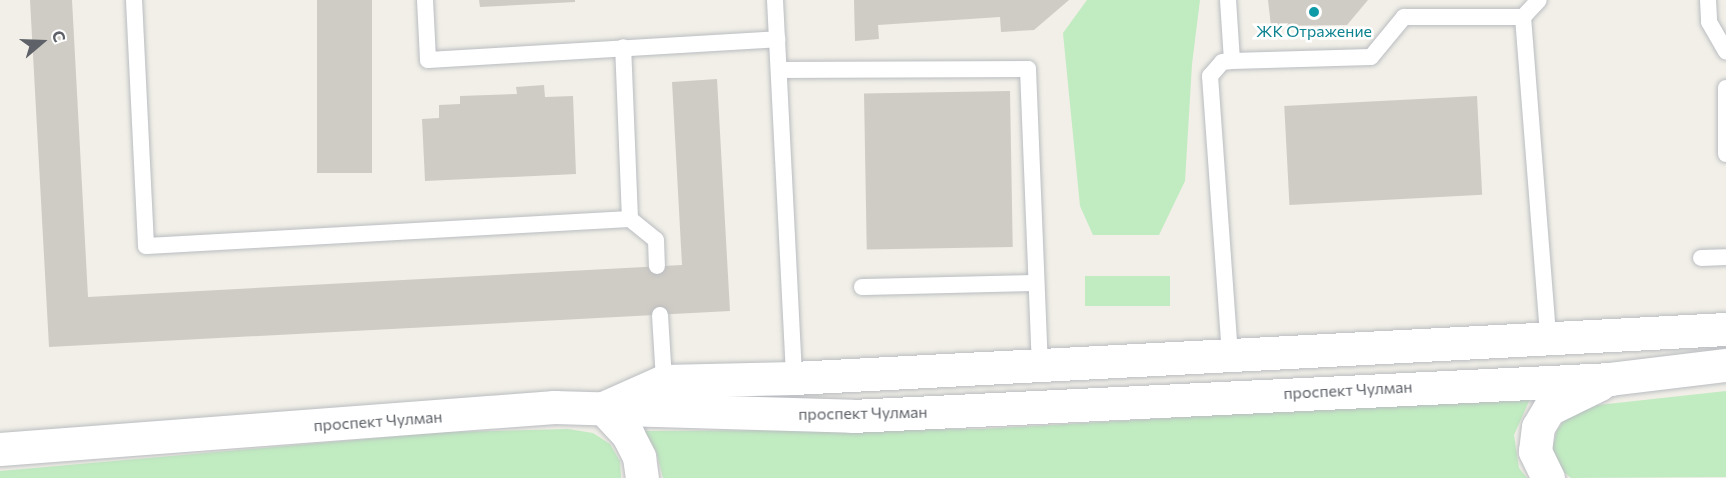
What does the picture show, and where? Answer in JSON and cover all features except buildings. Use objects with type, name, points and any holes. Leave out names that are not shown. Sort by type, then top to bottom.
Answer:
[{"type":"main road","points":[[642,478],[639,457],[628,435],[603,408],[664,381],[794,378],[1726,329]]},
{"type":"main road","name":"проспект Чулман","points":[[0,449],[554,407],[852,416],[1610,379],[1726,365]]},
{"type":"main road","points":[[1548,478],[1535,451],[1538,426],[1548,409],[1610,379]]},
{"type":"lane","points":[[134,0],[146,246],[630,219],[656,240],[657,266]]},
{"type":"lane","points":[[425,0],[428,60],[777,39]]},
{"type":"lane","points":[[775,0],[794,378]]},
{"type":"lane","points":[[1228,0],[1232,61]]},
{"type":"lane","points":[[1230,355],[1210,76],[1222,62],[1371,57],[1404,17],[1523,17],[1539,0]]},
{"type":"lane","points":[[1708,0],[1709,22],[1726,52]]},
{"type":"lane","points":[[1523,17],[1548,337]]},
{"type":"lane","points":[[623,47],[630,219]]},
{"type":"lane","points":[[779,70],[1028,69],[1040,364]]},
{"type":"lane","points":[[1726,88],[1726,154]]},
{"type":"lane","points":[[1701,258],[1726,257]]},
{"type":"lane","points":[[862,287],[1036,283]]},
{"type":"lane","points":[[660,315],[664,381]]},
{"type":"green space","points":[[1087,0],[1200,0],[1192,64],[1185,181],[1159,235],[1093,235],[1080,206],[1063,33]]},
{"type":"green space","points":[[1085,276],[1170,276],[1170,306],[1085,306]]},
{"type":"green space","points":[[1726,391],[1726,477],[1571,478],[1559,468],[1552,450],[1557,430],[1569,415],[1589,406]]},
{"type":"green space","points":[[1531,397],[1514,435],[1519,468],[1527,478],[663,478],[656,451],[645,431],[981,429]]},
{"type":"green space","points":[[568,429],[593,433],[610,444],[620,461],[621,478],[0,478],[0,471],[446,432]]},
{"type":"place","name":"ЖК Отражение","points":[[1314,12]]}]
